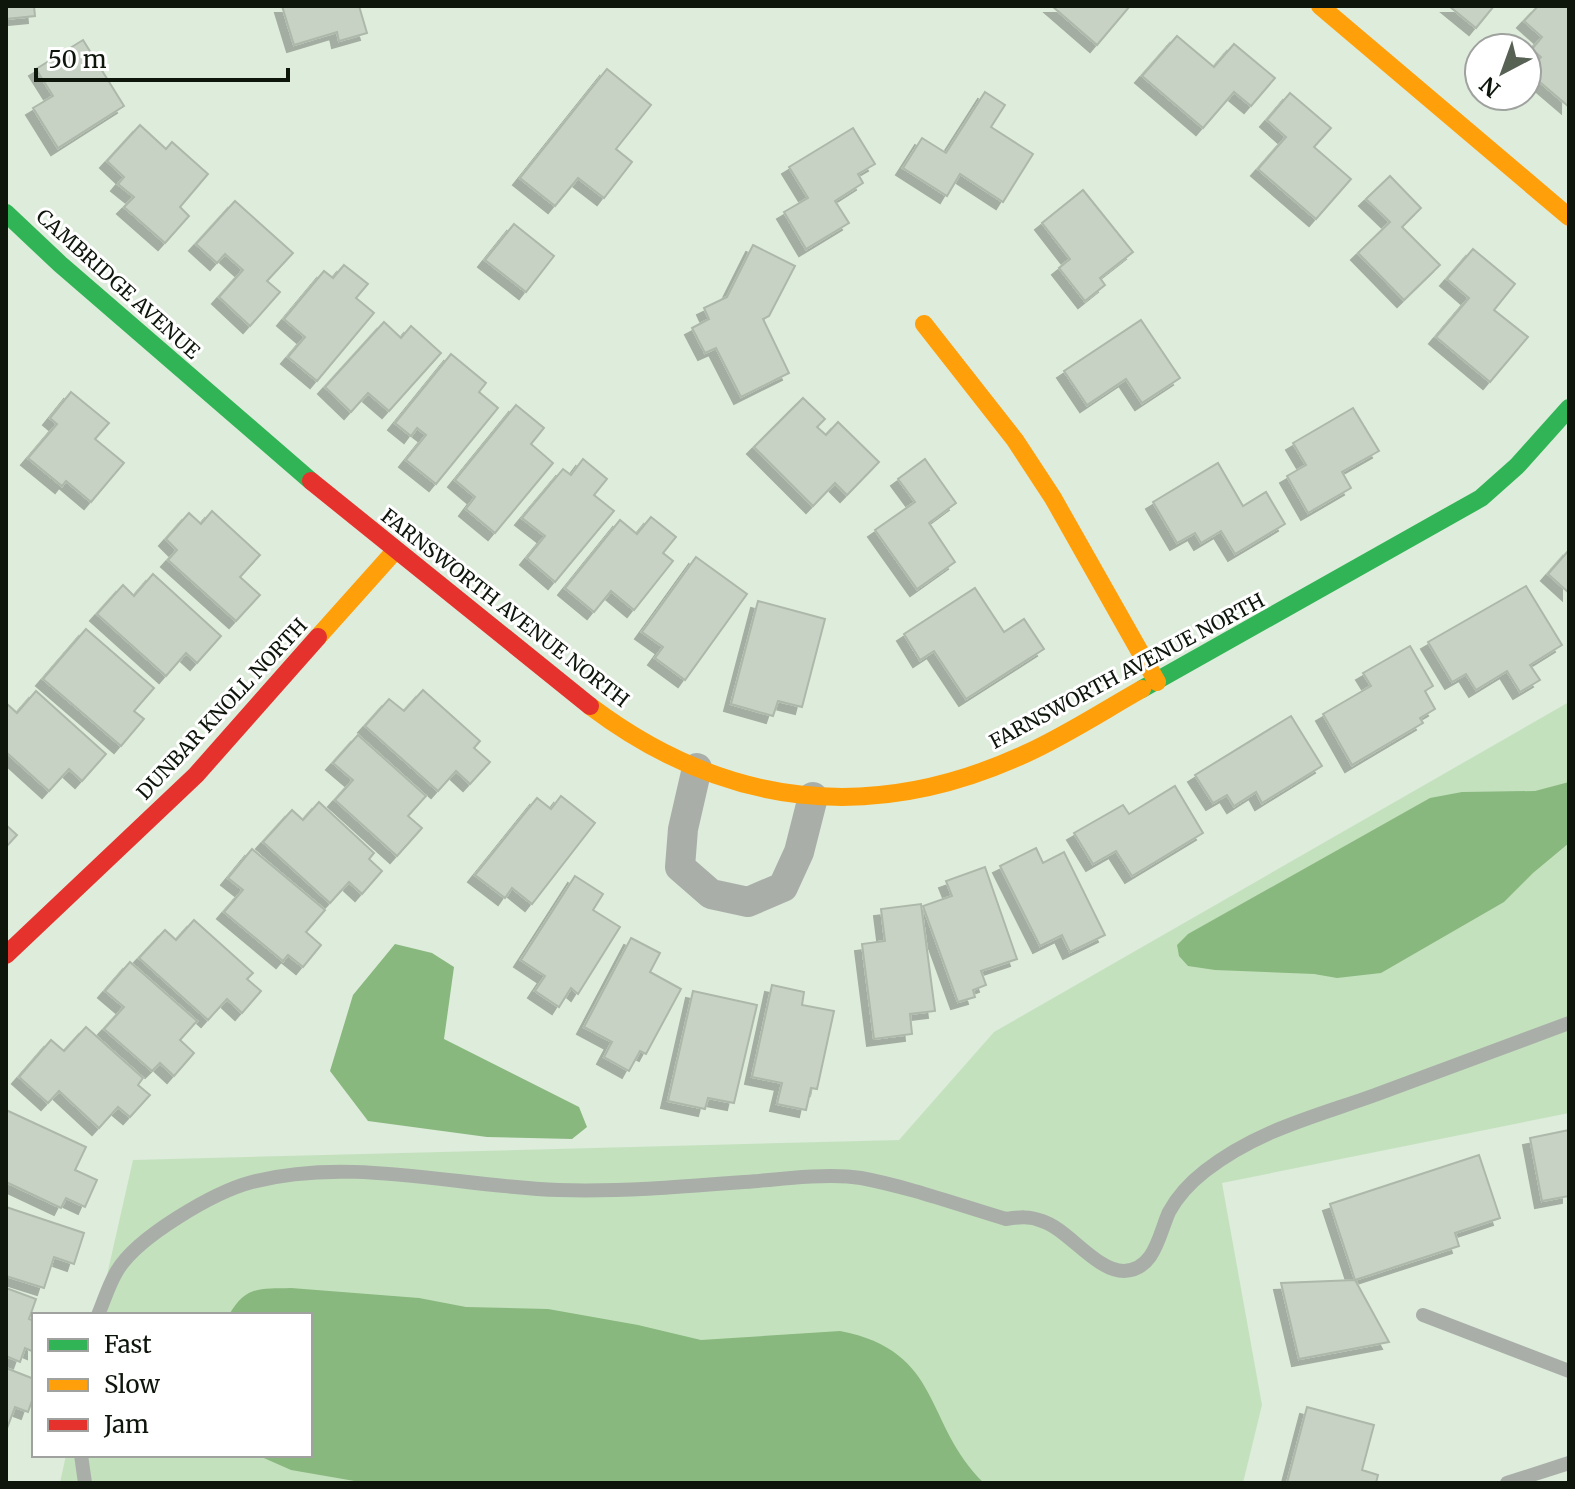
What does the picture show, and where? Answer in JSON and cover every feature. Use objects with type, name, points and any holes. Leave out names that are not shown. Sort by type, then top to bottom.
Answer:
[{"type":"street","points":[[1320,6],[1569,217]]},
{"type":"street","name":"CAMBRIDGE AVENUE","points":[[6,213],[201,387]]},
{"type":"street","points":[[924,324],[1015,440],[1046,486],[1157,682]]},
{"type":"street","name":"FARNSWORTH AVENUE NORTH","points":[[201,387],[394,552],[608,719],[655,748],[697,768],[758,787],[813,797],[868,798],[976,776],[1026,754],[1157,682],[1481,498],[1517,466],[1569,408]]},
{"type":"street","name":"DUNBAR KNOLL NORTH","points":[[6,955],[196,775],[394,552]]},
{"type":"street","points":[[697,768],[683,829],[680,867],[711,894],[748,902],[783,887],[799,852],[813,797]]},
{"type":"lane","points":[[99,1313],[118,1269],[138,1247],[188,1210],[248,1183],[298,1174],[422,1176],[496,1187],[562,1190],[859,1177],[1006,1219],[1026,1216],[1045,1221],[1102,1263],[1123,1271],[1139,1266],[1156,1250],[1170,1211],[1185,1190],[1227,1156],[1279,1127],[1569,1023]]},
{"type":"lane","points":[[1423,1315],[1569,1371]]},
{"type":"lane","points":[[81,1457],[85,1483]]},
{"type":"lane","points":[[1507,1483],[1569,1463]]},
{"type":"shaded area","points":[[1569,702],[1569,1113],[1222,1183],[1262,1405],[1243,1483],[60,1483],[66,1457],[312,1457],[312,1313],[98,1313],[133,1160],[899,1140],[994,1032]]},
{"type":"shaded area","points":[[1569,782],[1569,843],[1504,902],[1381,973],[1337,978],[1314,974],[1215,970],[1188,966],[1179,956],[1177,945],[1188,934],[1430,798],[1462,792],[1535,791]]},
{"type":"shaded area","points":[[395,944],[432,953],[454,967],[444,1039],[579,1107],[587,1127],[572,1139],[487,1137],[368,1121],[330,1071],[353,995]]},
{"type":"shaded area","points":[[291,1288],[419,1298],[466,1307],[548,1309],[701,1340],[840,1331],[874,1341],[898,1355],[915,1372],[950,1437],[984,1483],[366,1483],[291,1470],[262,1457],[312,1457],[312,1313],[230,1313],[242,1298],[263,1289]]},
{"type":"building","points":[[6,6],[34,6],[35,16],[6,19]]},
{"type":"building","points":[[282,6],[359,6],[367,33],[339,41],[337,32],[294,45]]},
{"type":"building","points":[[1052,6],[1130,6],[1097,45]]},
{"type":"building","points":[[1449,6],[1494,6],[1476,28]]},
{"type":"building","points":[[1538,6],[1569,6],[1568,106],[1543,85],[1543,32],[1536,32],[1524,21]]},
{"type":"building","points":[[1177,36],[1214,67],[1234,44],[1275,78],[1251,106],[1234,92],[1203,128],[1142,76]]},
{"type":"building","points":[[83,40],[124,106],[58,148],[33,108],[53,96],[36,69]]},
{"type":"building","points":[[607,69],[651,105],[616,149],[632,162],[604,198],[578,178],[555,206],[520,178]]},
{"type":"building","points":[[985,92],[1005,105],[991,127],[1033,154],[1003,202],[960,174],[947,196],[903,168],[922,138],[946,153]]},
{"type":"building","points":[[1290,93],[1331,128],[1314,147],[1351,179],[1316,219],[1258,169],[1286,137],[1267,120]]},
{"type":"building","points":[[140,125],[166,149],[172,142],[208,174],[180,207],[189,216],[165,243],[124,207],[134,197],[118,184],[124,177],[107,161]]},
{"type":"building","points":[[853,128],[875,164],[858,174],[863,183],[835,201],[849,223],[806,249],[784,212],[808,198],[789,167]]},
{"type":"building","points":[[1390,176],[1421,208],[1402,227],[1440,265],[1404,300],[1358,253],[1390,222],[1366,199]]},
{"type":"building","points":[[1083,190],[1133,252],[1100,278],[1105,285],[1085,301],[1059,268],[1070,259],[1042,223]]},
{"type":"building","points":[[235,201],[293,253],[267,281],[280,292],[250,326],[219,297],[243,270],[225,254],[217,263],[196,244]]},
{"type":"building","points":[[514,224],[554,256],[526,292],[485,260]]},
{"type":"building","points":[[753,245],[795,266],[769,316],[763,319],[789,373],[741,397],[716,348],[705,353],[692,328],[709,319],[704,308],[727,297]]},
{"type":"building","points":[[1473,249],[1515,284],[1494,310],[1528,337],[1490,382],[1436,337],[1469,298],[1447,279]]},
{"type":"building","points":[[344,265],[368,284],[356,298],[374,313],[317,381],[288,357],[305,337],[284,319],[324,271],[333,278]]},
{"type":"building","points":[[1141,320],[1180,378],[1142,403],[1126,379],[1087,405],[1064,371]]},
{"type":"building","points":[[384,322],[401,338],[411,326],[441,353],[389,411],[368,393],[351,412],[325,387]]},
{"type":"building","points":[[451,354],[486,383],[479,392],[498,408],[436,484],[406,460],[426,435],[417,428],[411,436],[395,423]]},
{"type":"building","points":[[71,392],[109,423],[95,439],[124,463],[91,502],[66,481],[62,486],[28,458],[57,424],[50,418]]},
{"type":"building","points":[[803,398],[825,419],[817,427],[826,435],[838,422],[879,462],[847,495],[835,483],[813,506],[754,447]]},
{"type":"building","points":[[516,405],[544,428],[531,444],[553,463],[495,533],[466,509],[475,497],[455,480]]},
{"type":"building","points":[[1353,408],[1379,451],[1342,472],[1351,488],[1308,513],[1287,476],[1306,465],[1293,443]]},
{"type":"building","points":[[583,459],[607,479],[594,495],[614,511],[555,582],[527,558],[545,536],[522,518],[563,469],[571,475]]},
{"type":"building","points":[[925,459],[956,503],[929,523],[955,562],[917,589],[875,530],[915,502],[898,479]]},
{"type":"building","points":[[1218,463],[1243,506],[1266,492],[1285,524],[1235,554],[1221,531],[1201,543],[1195,533],[1177,543],[1153,502]]},
{"type":"building","points":[[212,511],[260,555],[240,577],[260,595],[236,621],[168,560],[177,550],[166,539],[189,513],[201,524]]},
{"type":"building","points":[[651,517],[676,537],[663,553],[673,561],[634,610],[611,591],[594,612],[565,588],[620,520],[637,534]]},
{"type":"building","points":[[1569,550],[1569,593],[1548,574]]},
{"type":"building","points":[[696,557],[747,594],[685,680],[655,658],[663,647],[642,632]]},
{"type":"building","points":[[153,574],[221,636],[197,663],[186,653],[166,676],[97,614],[123,585],[134,596]]},
{"type":"building","points":[[1526,586],[1562,645],[1530,665],[1540,680],[1520,692],[1507,671],[1476,690],[1466,674],[1452,682],[1428,642]]},
{"type":"building","points":[[975,588],[1004,632],[1024,619],[1044,649],[966,699],[934,651],[920,660],[904,634]]},
{"type":"building","points":[[758,601],[825,619],[802,707],[778,701],[773,716],[731,704]]},
{"type":"building","points":[[86,629],[154,688],[134,711],[144,719],[121,746],[43,679]]},
{"type":"building","points":[[1410,646],[1433,686],[1425,691],[1435,709],[1420,718],[1423,723],[1352,765],[1323,714],[1371,686],[1363,673]]},
{"type":"building","points":[[423,690],[480,741],[474,748],[490,762],[470,784],[456,771],[438,791],[365,726],[389,699],[404,711]]},
{"type":"building","points":[[36,691],[106,754],[82,781],[69,769],[49,791],[6,752],[6,703],[17,713]]},
{"type":"building","points":[[1291,716],[1322,766],[1262,803],[1256,792],[1234,806],[1227,795],[1213,803],[1195,775]]},
{"type":"building","points":[[358,735],[426,796],[408,816],[422,828],[397,856],[335,800],[353,780],[333,763]]},
{"type":"building","points":[[1175,786],[1203,833],[1132,876],[1116,851],[1093,864],[1074,833],[1123,805],[1129,814]]},
{"type":"building","points":[[561,796],[595,823],[532,904],[512,888],[505,898],[475,875],[537,798],[551,809]]},
{"type":"building","points":[[319,802],[374,853],[369,859],[382,871],[362,894],[349,882],[330,903],[263,842],[292,810],[303,820]]},
{"type":"building","points":[[6,825],[17,835],[6,847]]},
{"type":"building","points":[[1036,848],[1043,863],[1064,852],[1105,935],[1070,952],[1062,935],[1040,946],[1000,866]]},
{"type":"building","points":[[252,849],[325,910],[306,932],[321,945],[303,967],[288,955],[283,961],[224,912],[243,890],[228,878]]},
{"type":"building","points":[[985,867],[1017,959],[981,971],[986,985],[973,990],[975,997],[958,1002],[923,906],[952,896],[946,881]]},
{"type":"building","points":[[575,876],[603,894],[593,910],[620,927],[578,994],[571,988],[559,1007],[535,991],[545,976],[521,960]]},
{"type":"building","points":[[921,904],[935,1011],[910,1014],[912,1034],[874,1039],[862,944],[885,941],[881,909]]},
{"type":"building","points":[[194,920],[253,973],[247,979],[261,991],[242,1013],[227,999],[208,1020],[139,958],[165,930],[176,940]]},
{"type":"building","points":[[631,938],[660,953],[650,972],[681,989],[646,1054],[640,1051],[629,1071],[604,1057],[612,1042],[584,1027]]},
{"type":"building","points":[[130,962],[197,1021],[180,1040],[194,1053],[174,1076],[160,1063],[152,1071],[104,1029],[124,1007],[105,991]]},
{"type":"building","points":[[772,985],[804,992],[802,1005],[834,1011],[817,1089],[811,1088],[806,1110],[777,1104],[782,1083],[752,1077]]},
{"type":"building","points":[[693,991],[757,1005],[734,1103],[708,1098],[705,1109],[668,1101]]},
{"type":"building","points":[[86,1027],[143,1078],[138,1085],[150,1095],[130,1117],[118,1107],[99,1128],[59,1091],[48,1103],[19,1077],[51,1040],[64,1051]]},
{"type":"building","points":[[6,1110],[86,1147],[75,1170],[97,1180],[85,1207],[66,1198],[61,1208],[6,1182]]},
{"type":"building","points":[[1569,1130],[1569,1196],[1542,1201],[1530,1138]]},
{"type":"building","points":[[1479,1155],[1500,1218],[1455,1233],[1459,1246],[1355,1280],[1330,1204]]},
{"type":"building","points":[[6,1207],[84,1233],[74,1264],[54,1257],[44,1288],[6,1276]]},
{"type":"building","points":[[1355,1280],[1389,1342],[1299,1359],[1281,1283]]},
{"type":"building","points":[[6,1288],[36,1299],[29,1319],[32,1320],[32,1351],[25,1348],[20,1362],[6,1356]]},
{"type":"building","points":[[6,1368],[32,1378],[32,1401],[28,1412],[15,1407],[6,1431]]},
{"type":"building","points":[[1307,1407],[1374,1425],[1362,1470],[1378,1475],[1376,1483],[1287,1483]]},
{"type":"traffic: fast","points":[[6,213],[60,264],[311,481]]},
{"type":"traffic: fast","points":[[1142,689],[1481,498],[1517,466],[1569,408]]},
{"type":"traffic: slow","points":[[1320,6],[1569,217]]},
{"type":"traffic: slow","points":[[924,324],[1015,440],[1053,498],[1157,682]]},
{"type":"traffic: slow","points":[[318,637],[394,552]]},
{"type":"traffic: slow","points":[[590,706],[641,740],[693,766],[746,784],[800,794],[855,797],[911,791],[968,776],[1040,747],[1142,689]]},
{"type":"traffic: jam","points":[[311,481],[590,706]]},
{"type":"traffic: jam","points":[[6,955],[196,775],[318,637]]}]
